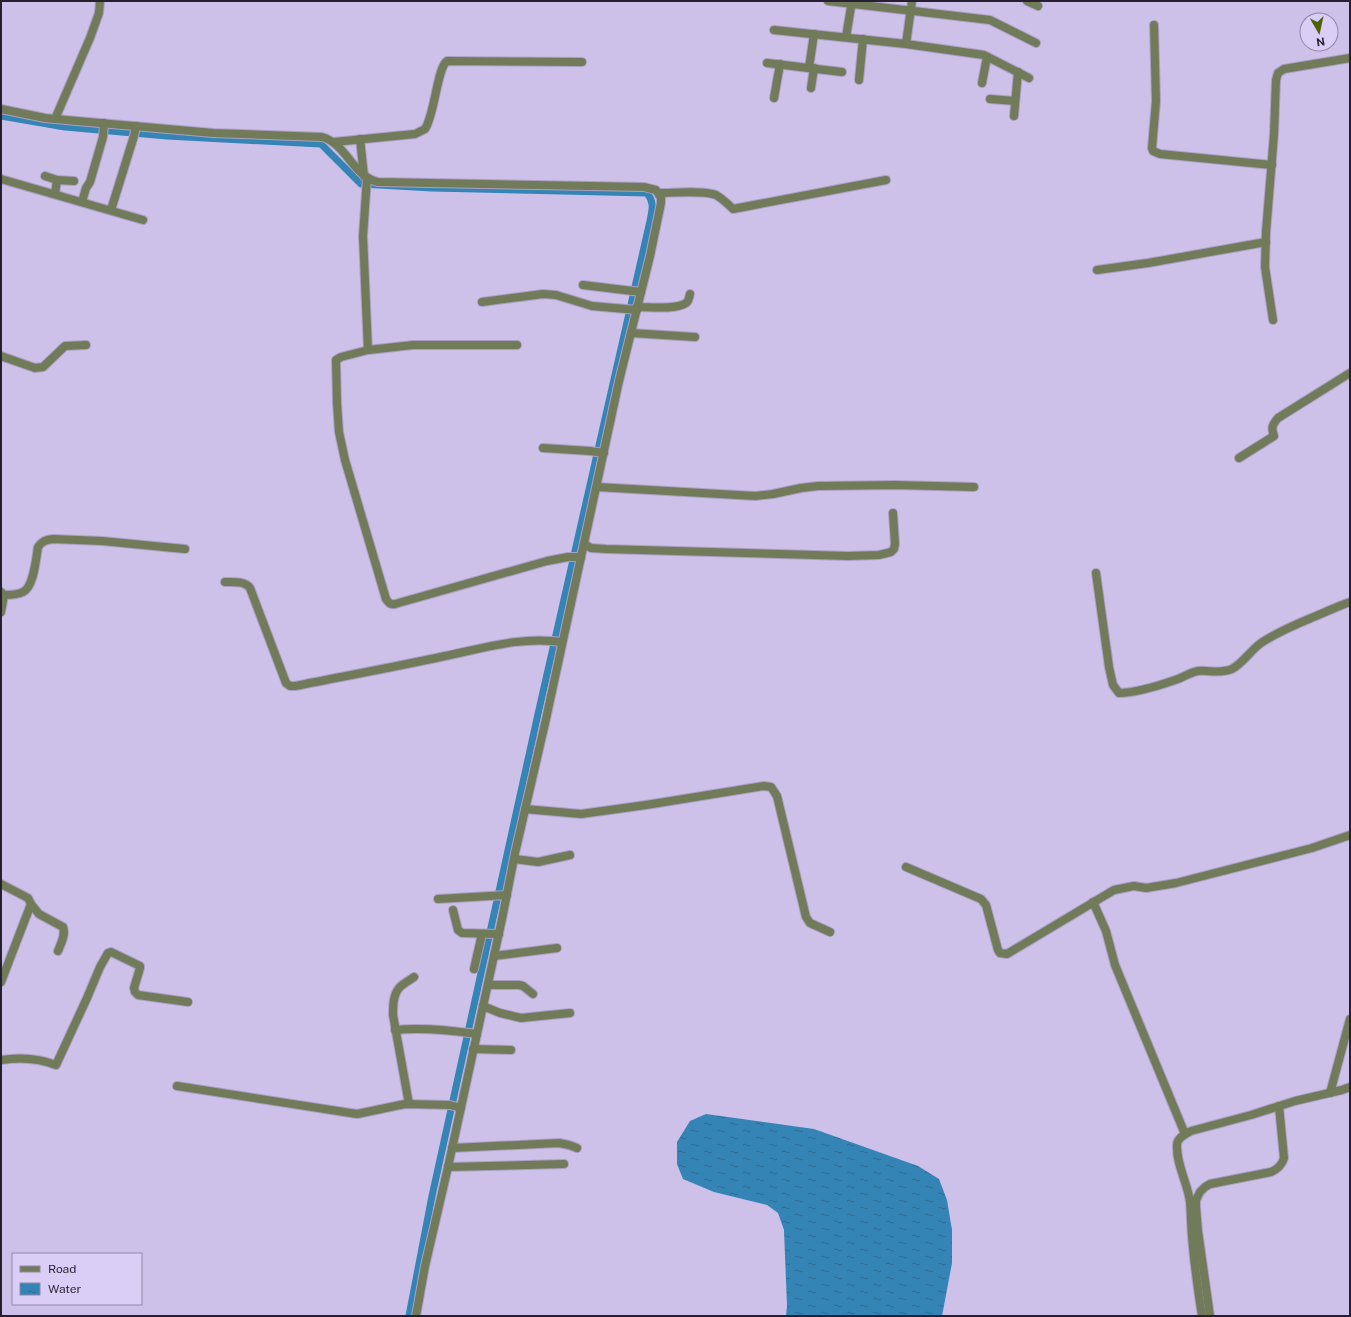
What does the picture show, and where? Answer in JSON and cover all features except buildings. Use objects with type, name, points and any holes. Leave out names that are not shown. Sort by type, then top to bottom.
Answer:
[{"type":"street","points":[[55,119],[90,38],[99,13],[100,1]]},
{"type":"street","points":[[828,1],[852,2],[990,20],[1036,42]]},
{"type":"street","points":[[906,44],[912,1]]},
{"type":"street","points":[[1027,1],[1038,6]]},
{"type":"street","points":[[846,37],[852,2]]},
{"type":"street","points":[[1154,25],[1156,101],[1153,151],[1160,154],[1272,165]]},
{"type":"street","points":[[774,30],[906,44],[987,57],[1029,78]]},
{"type":"street","points":[[811,88],[814,34]]},
{"type":"street","points":[[859,80],[864,39]]},
{"type":"street","points":[[982,83],[987,57]]},
{"type":"street","points":[[1273,320],[1265,266],[1278,73],[1284,69],[1350,58]]},
{"type":"street","points":[[1,109],[135,131],[308,136],[322,137],[334,142],[360,140],[415,134],[425,129],[432,114],[441,70],[447,61],[582,62]]},
{"type":"street","points":[[768,63],[842,72]]},
{"type":"street","points":[[774,98],[780,64]]},
{"type":"street","points":[[1014,116],[1018,72]]},
{"type":"street","points":[[990,99],[1015,101]]},
{"type":"street","points":[[82,202],[86,188],[90,182],[103,137],[104,126]]},
{"type":"street","points":[[111,210],[135,131]]},
{"type":"street","points":[[360,140],[366,182],[363,236],[368,350]]},
{"type":"street","points":[[334,142],[366,182]]},
{"type":"street","points":[[45,176],[57,180],[74,181]]},
{"type":"street","points":[[1,179],[143,220]]},
{"type":"street","points":[[55,194],[57,180]]},
{"type":"street","points":[[366,182],[372,180],[382,182],[644,186],[656,190],[661,198],[661,204],[641,292],[633,309],[631,333],[602,453],[597,487],[584,544],[579,557],[558,641],[546,719],[514,859],[488,985],[483,1006],[471,1033],[474,1049],[455,1106],[452,1148],[425,1266],[416,1316]]},
{"type":"street","points":[[659,193],[704,193],[715,195],[724,200],[733,209],[886,180]]},
{"type":"street","points":[[1097,270],[1148,263],[1266,242]]},
{"type":"street","points":[[583,285],[641,292]]},
{"type":"street","points":[[482,302],[543,294],[556,295],[592,306],[633,309],[666,307],[686,303],[690,294]]},
{"type":"street","points":[[631,333],[695,337]]},
{"type":"street","points":[[1,356],[35,368],[40,368],[43,367],[65,346],[86,345]]},
{"type":"street","points":[[517,345],[413,346],[368,350],[336,360],[339,432],[345,460],[388,603],[392,605],[547,561],[568,557],[579,557]]},
{"type":"street","points":[[1239,458],[1274,436],[1271,430],[1273,424],[1278,418],[1350,373]]},
{"type":"street","points":[[543,448],[602,453]]},
{"type":"street","points":[[597,487],[755,496],[818,486],[895,485],[974,487]]},
{"type":"street","points":[[584,544],[591,548],[606,550],[647,550],[818,557],[879,555],[891,552],[894,549],[893,513]]},
{"type":"street","points":[[1,612],[2,593],[15,594],[24,592],[28,588],[31,582],[38,547],[41,542],[46,540],[102,541],[185,549]]},
{"type":"street","points":[[1096,574],[1108,667],[1113,685],[1119,693],[1128,693],[1158,685],[1196,672],[1223,672],[1232,668],[1259,644],[1273,635],[1335,607],[1350,602]]},
{"type":"street","points":[[225,582],[244,583],[250,588],[286,683],[290,686],[445,656],[500,643],[542,639],[558,641]]},
{"type":"street","points":[[525,809],[582,814],[764,786],[771,787],[777,796],[806,917],[810,923],[830,932]]},
{"type":"street","points":[[906,867],[981,899],[986,905],[998,950],[1000,953],[1007,954],[1114,890],[1123,887],[1134,886],[1146,888],[1176,883],[1312,848],[1350,835]]},
{"type":"street","points":[[514,859],[538,862],[570,855]]},
{"type":"street","points":[[1,884],[28,898],[39,914],[63,927],[64,934],[58,952]]},
{"type":"street","points":[[438,899],[507,895]]},
{"type":"street","points":[[1093,902],[1106,931],[1115,965],[1185,1134]]},
{"type":"street","points":[[1,982],[31,904]]},
{"type":"street","points":[[453,910],[458,930],[462,933],[499,934]]},
{"type":"street","points":[[474,969],[482,934]]},
{"type":"street","points":[[494,956],[558,948]]},
{"type":"street","points":[[1,1060],[14,1058],[32,1059],[56,1065],[100,967],[108,953],[111,952],[140,966],[134,988],[138,995],[188,1002]]},
{"type":"street","points":[[409,1104],[395,1030],[393,1004],[400,986],[414,977]]},
{"type":"street","points":[[488,985],[519,985],[523,986],[533,994]]},
{"type":"street","points":[[483,1006],[500,1013],[521,1018],[570,1013]]},
{"type":"street","points":[[1330,1093],[1350,1018]]},
{"type":"street","points":[[395,1030],[426,1029],[471,1033]]},
{"type":"street","points":[[474,1049],[511,1050]]},
{"type":"street","points":[[177,1086],[357,1114],[409,1104],[455,1106]]},
{"type":"street","points":[[1202,1316],[1190,1203],[1178,1157],[1178,1140],[1185,1134],[1350,1087]]},
{"type":"street","points":[[1210,1316],[1198,1231],[1196,1200],[1200,1192],[1210,1184],[1271,1172],[1276,1170],[1282,1164],[1284,1158],[1279,1106]]},
{"type":"street","points":[[452,1148],[559,1143],[577,1148]]},
{"type":"street","points":[[448,1167],[564,1164]]},
{"type":"water","points":[[706,1114],[814,1129],[918,1166],[939,1179],[947,1200],[952,1230],[952,1263],[942,1316],[786,1316],[787,1306],[784,1230],[778,1213],[767,1205],[714,1192],[683,1179],[677,1164],[677,1142],[690,1121]]},
{"type":"waterway","points":[[1,116],[65,127],[167,136],[321,144],[361,184],[432,188],[647,193],[650,197],[652,213],[538,714],[432,1196],[409,1316]]}]
